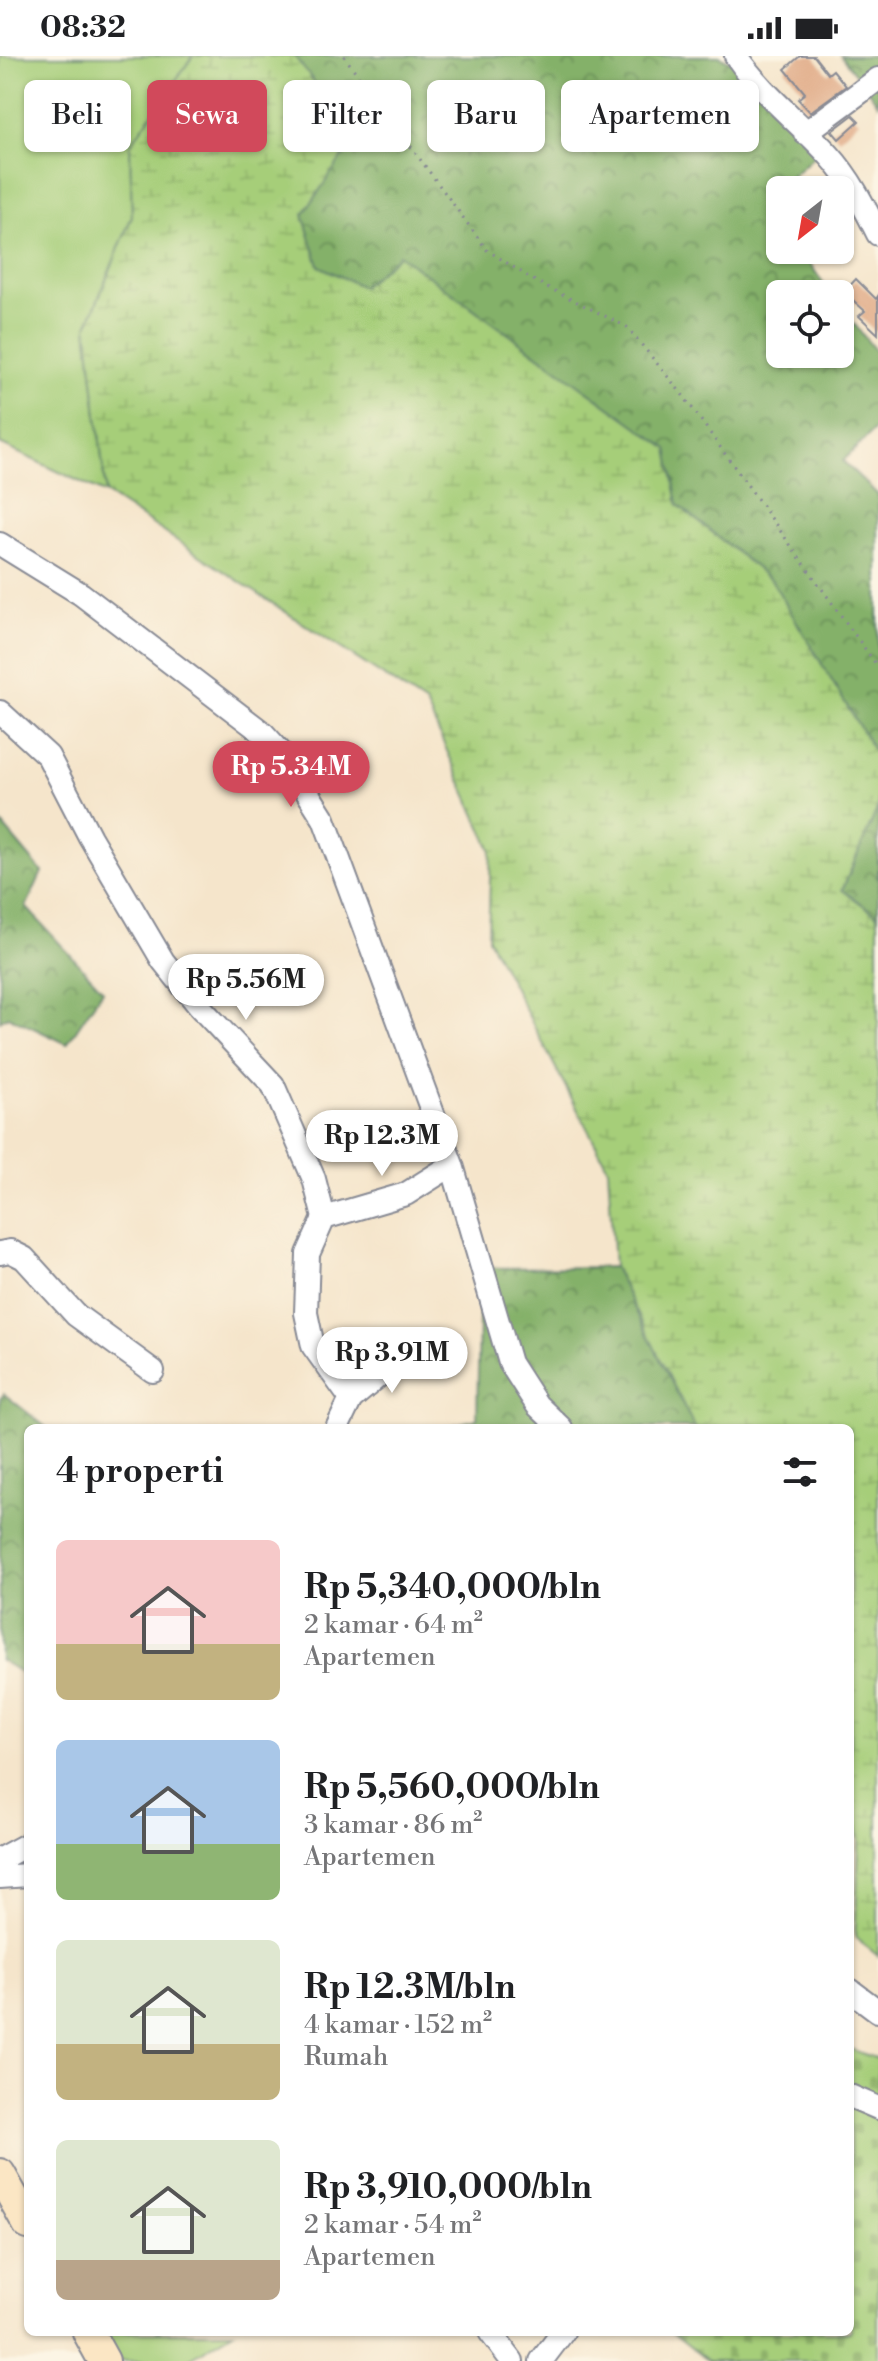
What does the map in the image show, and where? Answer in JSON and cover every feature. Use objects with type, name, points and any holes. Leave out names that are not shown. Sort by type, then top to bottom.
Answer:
[{"type":"main road","points":[[0,2174],[24,2217]]},
{"type":"main road","points":[[90,2336],[104,2361]]},
{"type":"street","points":[[736,56],[854,186],[878,234]]},
{"type":"street","points":[[805,133],[878,79]]},
{"type":"street","points":[[0,544],[81,594],[252,724],[285,757],[324,819],[452,1165],[510,1363],[537,1405],[557,1424]]},
{"type":"street","points":[[0,712],[48,756],[90,837],[163,961],[199,1006],[273,1085],[314,1179],[324,1218],[308,1254],[306,1313],[313,1346],[351,1399]]},
{"type":"street","points":[[324,1218],[406,1194],[452,1165]]},
{"type":"street","points":[[0,1253],[10,1251],[24,1258],[76,1315],[153,1371]]},
{"type":"street","points":[[339,1424],[351,1399],[421,1340]]},
{"type":"street","points":[[0,1859],[24,1846]]},
{"type":"street","points":[[0,1877],[24,1875]]},
{"type":"street","points":[[854,1993],[878,2011]]},
{"type":"street","points":[[854,2098],[878,2108]]},
{"type":"street","points":[[493,2336],[512,2361]]},
{"type":"street","points":[[541,2361],[560,2336]]},
{"type":"path","points":[[344,56],[487,250],[535,281],[627,327],[682,394],[878,667]]},
{"type":"green space","points":[[0,56],[193,56],[176,80],[147,80],[147,121],[131,144],[131,80],[24,80],[24,152],[130,152],[132,216],[87,327],[106,494],[0,444]]},
{"type":"green space","points":[[193,56],[294,56],[313,80],[283,80],[283,152],[345,152],[303,215],[319,266],[362,287],[399,255],[668,449],[678,505],[772,581],[878,758],[878,807],[842,890],[878,916],[878,1956],[855,1937],[859,1841],[854,1813],[854,1424],[693,1424],[614,1267],[608,1168],[488,938],[491,849],[426,704],[106,494],[87,327],[132,216],[131,144],[147,121],[147,152],[267,152],[267,80],[176,80]]},
{"type":"green space","points":[[294,56],[719,56],[742,67],[758,80],[561,80],[561,152],[759,152],[759,81],[831,141],[792,176],[766,176],[766,264],[810,264],[821,280],[766,280],[766,368],[854,368],[854,324],[878,354],[878,426],[843,461],[878,495],[878,758],[772,581],[678,505],[668,449],[399,255],[362,287],[319,266],[303,215],[344,152],[411,152],[411,80],[312,80]]},
{"type":"green space","points":[[841,56],[878,56],[878,103]]},
{"type":"green space","points":[[878,807],[878,916],[842,890]]},
{"type":"green space","points":[[0,822],[42,872],[26,907],[103,990],[67,1044],[8,1016],[0,1021]]},
{"type":"green space","points":[[614,1267],[693,1424],[457,1424],[477,1419],[480,1268]]},
{"type":"green space","points":[[4,1394],[42,1424],[24,1424],[24,1675],[0,1660],[0,1399]]},
{"type":"green space","points":[[854,2050],[878,2059],[878,2361],[708,2361],[676,2336],[854,2336]]},
{"type":"green space","points":[[99,2336],[227,2336],[186,2361],[107,2361]]},
{"type":"building","points":[[800,56],[814,56],[828,74],[833,70],[846,86],[810,112],[798,99],[805,93],[785,69]]},
{"type":"building","points":[[853,115],[859,121],[839,139],[832,131]]},
{"type":"building","points":[[856,279],[876,299],[878,296],[878,334],[859,316],[865,311],[854,301]]}]
